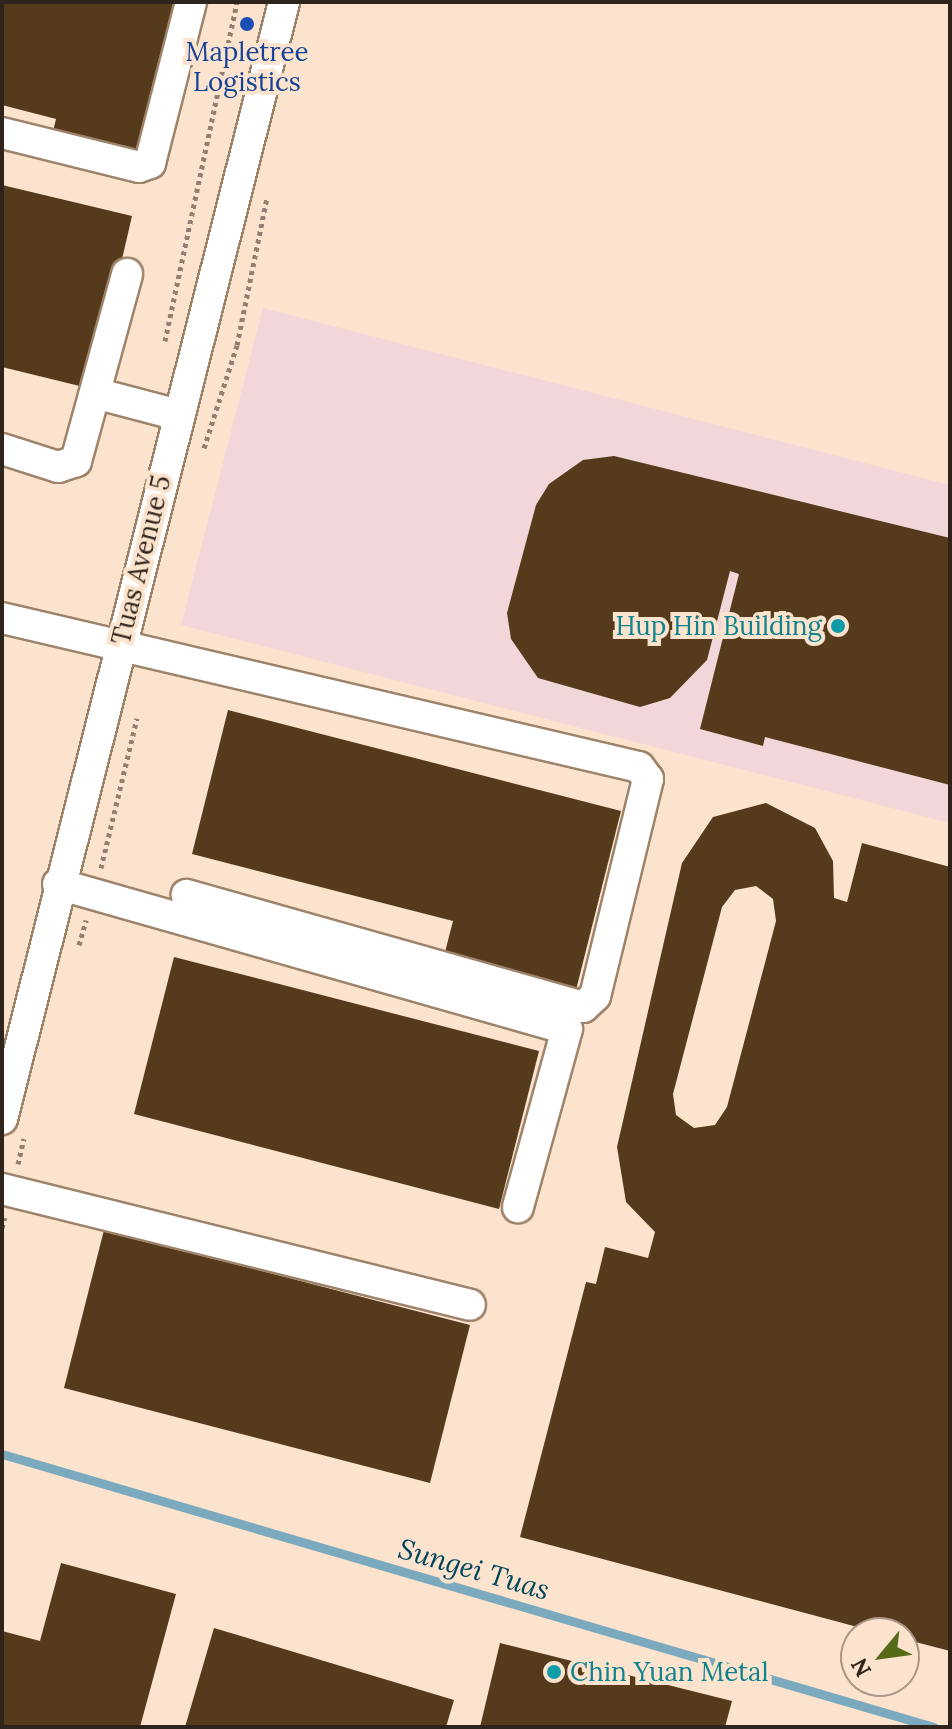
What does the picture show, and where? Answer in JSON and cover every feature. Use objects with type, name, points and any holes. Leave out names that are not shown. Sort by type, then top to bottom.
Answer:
[{"type":"street","points":[[2,133],[139,167],[150,163],[191,2]]},
{"type":"street","name":"Tuas Avenue 5","points":[[2,1119],[58,884],[284,2]]},
{"type":"street","points":[[2,449],[58,467],[76,461],[127,274]]},
{"type":"street","points":[[95,393],[178,415]]},
{"type":"street","points":[[2,618],[120,641],[639,767],[648,779],[595,996],[583,1007],[186,895]]},
{"type":"street","points":[[58,884],[567,1029],[518,1207]]},
{"type":"street","points":[[2,1189],[470,1305]]},
{"type":"path","points":[[164,345],[237,2]]},
{"type":"shaded area","points":[[263,308],[950,485],[950,823],[181,625]]},
{"type":"building","points":[[2,2],[185,2],[144,164],[51,140],[56,119],[2,105]]},
{"type":"building","points":[[2,185],[132,216],[92,389],[2,367]]},
{"type":"building","name":"Hup Hin Building","points":[[614,456],[950,538],[950,785],[765,737],[763,746],[700,729],[739,574],[730,571],[707,660],[670,698],[640,707],[538,678],[511,639],[507,613],[536,505],[549,484],[583,460]]},
{"type":"building","points":[[228,710],[621,811],[576,990],[444,956],[453,921],[192,854]]},
{"type":"building","points":[[766,803],[815,828],[833,861],[834,898],[847,902],[862,843],[950,867],[950,1651],[920,1643],[920,1617],[840,1617],[840,1622],[520,1537],[586,1282],[596,1284],[605,1247],[648,1258],[655,1232],[626,1202],[617,1147],[682,863],[713,817]],"holes":[[[756,886],[773,899],[776,921],[727,1107],[715,1125],[694,1128],[676,1115],[673,1094],[722,907],[735,890]]]},
{"type":"building","points":[[174,957],[539,1051],[499,1209],[134,1114]]},
{"type":"building","points":[[104,1230],[470,1325],[430,1483],[64,1388]]},
{"type":"building","points":[[61,1563],[176,1594],[140,1727],[2,1727],[2,1631],[40,1641]]},
{"type":"building","points":[[214,1628],[454,1700],[446,1727],[185,1727]]},
{"type":"building","name":"Chin Yuan Metal","points":[[500,1643],[732,1701],[725,1727],[480,1727]]},
{"type":"waterway","name":"Sungei Tuas","points":[[2,1454],[934,1727]]},
{"type":"place","name":"Mapletree Logistics","points":[[247,24]]},
{"type":"place","name":"Hup Hin Building","points":[[838,626]]},
{"type":"place","name":"Chin Yuan Metal","points":[[554,1672]]}]
